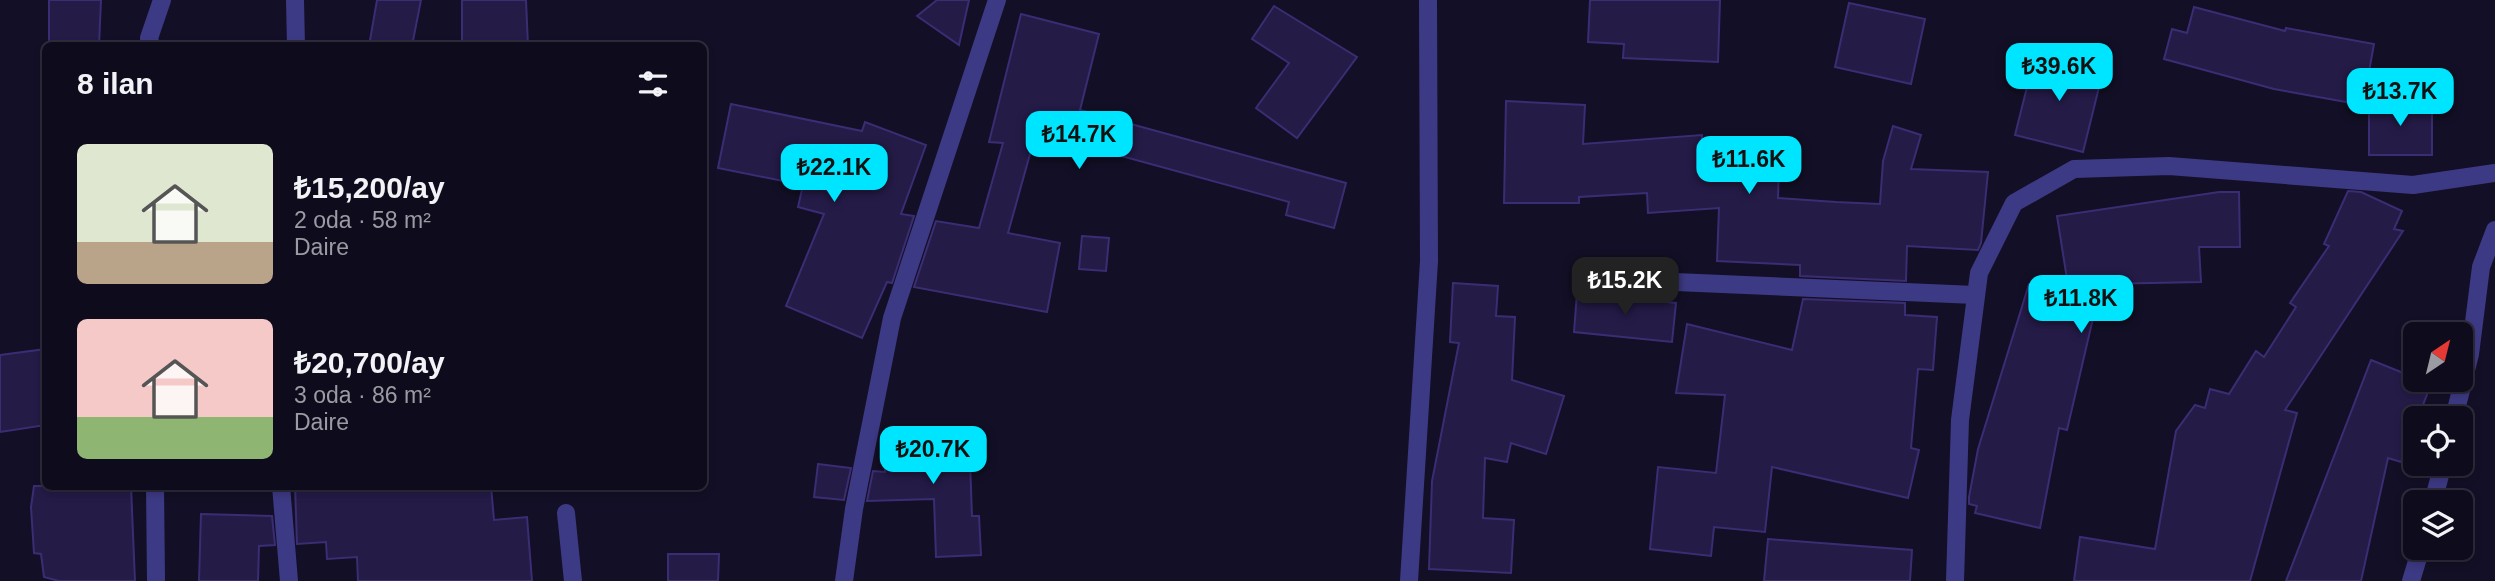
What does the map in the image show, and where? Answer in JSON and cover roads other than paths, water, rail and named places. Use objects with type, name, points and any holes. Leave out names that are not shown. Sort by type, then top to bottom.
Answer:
[{"type":"street","points":[[150,42],[162,0]]},
{"type":"street","points":[[295,0],[296,42]]},
{"type":"street","points":[[844,581],[854,509],[892,318],[997,0]]},
{"type":"street","points":[[1409,581],[1429,261],[1428,0]]},
{"type":"street","points":[[1955,581],[1958,446],[1975,295],[1979,273],[2014,203],[2074,169],[2169,166],[2413,186],[2495,173]]},
{"type":"street","points":[[2457,406],[2470,354],[2481,267],[2495,230]]},
{"type":"street","points":[[1606,279],[1975,295]]},
{"type":"street","points":[[155,490],[156,581]]},
{"type":"street","points":[[281,490],[289,581]]},
{"type":"street","points":[[566,513],[572,581]]},
{"type":"street","points":[[2411,581],[2417,560]]}]
